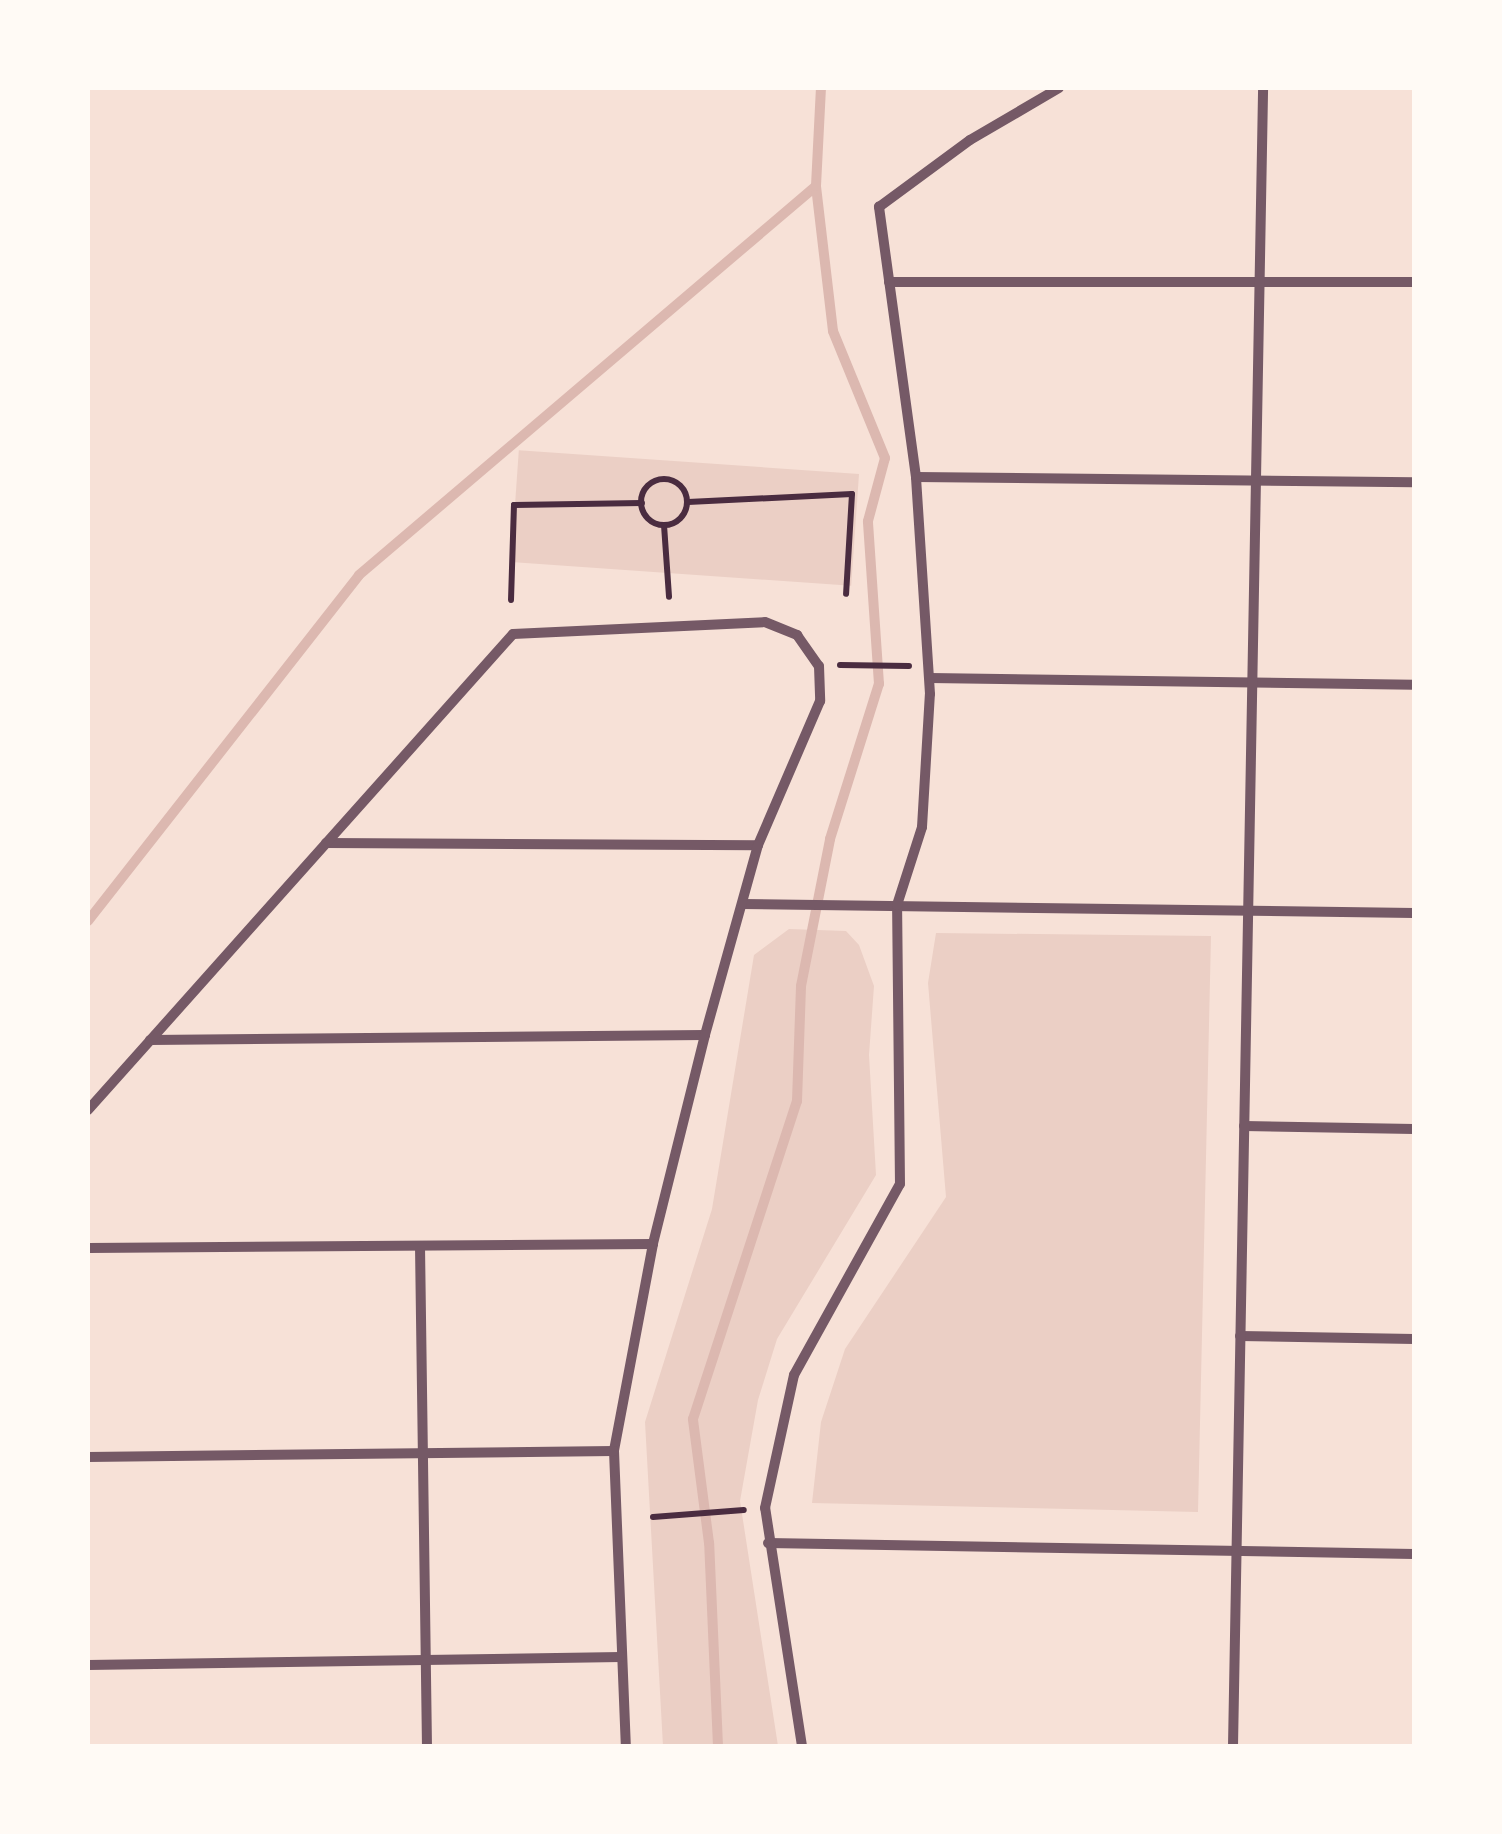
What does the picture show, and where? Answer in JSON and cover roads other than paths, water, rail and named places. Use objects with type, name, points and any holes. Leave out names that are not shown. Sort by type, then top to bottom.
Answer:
[{"type":"street","points":[[802,1746],[765,1508],[794,1374],[900,1184],[898,905],[922,827],[930,678],[916,477],[878,207],[970,140],[1059,88]]},
{"type":"street","points":[[1233,1746],[1263,88]]},
{"type":"street","points":[[889,282],[1414,282]]},
{"type":"street","points":[[916,477],[1414,482]]},
{"type":"street","points":[[88,1110],[513,634],[764,622],[797,635],[819,666],[820,701],[758,845],[705,1035],[653,1244],[614,1450],[626,1746]]},
{"type":"street","points":[[930,678],[1414,685]]},
{"type":"street","points":[[326,844],[758,845]]},
{"type":"street","points":[[743,904],[1414,912]]},
{"type":"street","points":[[150,1040],[705,1035]]},
{"type":"street","points":[[1244,1126],[1414,1129]]},
{"type":"street","points":[[88,1248],[653,1244]]},
{"type":"street","points":[[420,1246],[427,1746]]},
{"type":"street","points":[[1240,1336],[1414,1339]]},
{"type":"street","points":[[88,1457],[614,1450]]},
{"type":"street","points":[[768,1544],[1414,1554]]},
{"type":"street","points":[[88,1665],[622,1657]]},
{"type":"waterway","points":[[718,1746],[709,1543],[693,1419],[797,1101],[801,986],[830,839],[879,684],[868,521],[885,458],[833,331],[816,186],[821,88]]},
{"type":"waterway","points":[[88,921],[359,575],[816,186]]}]
